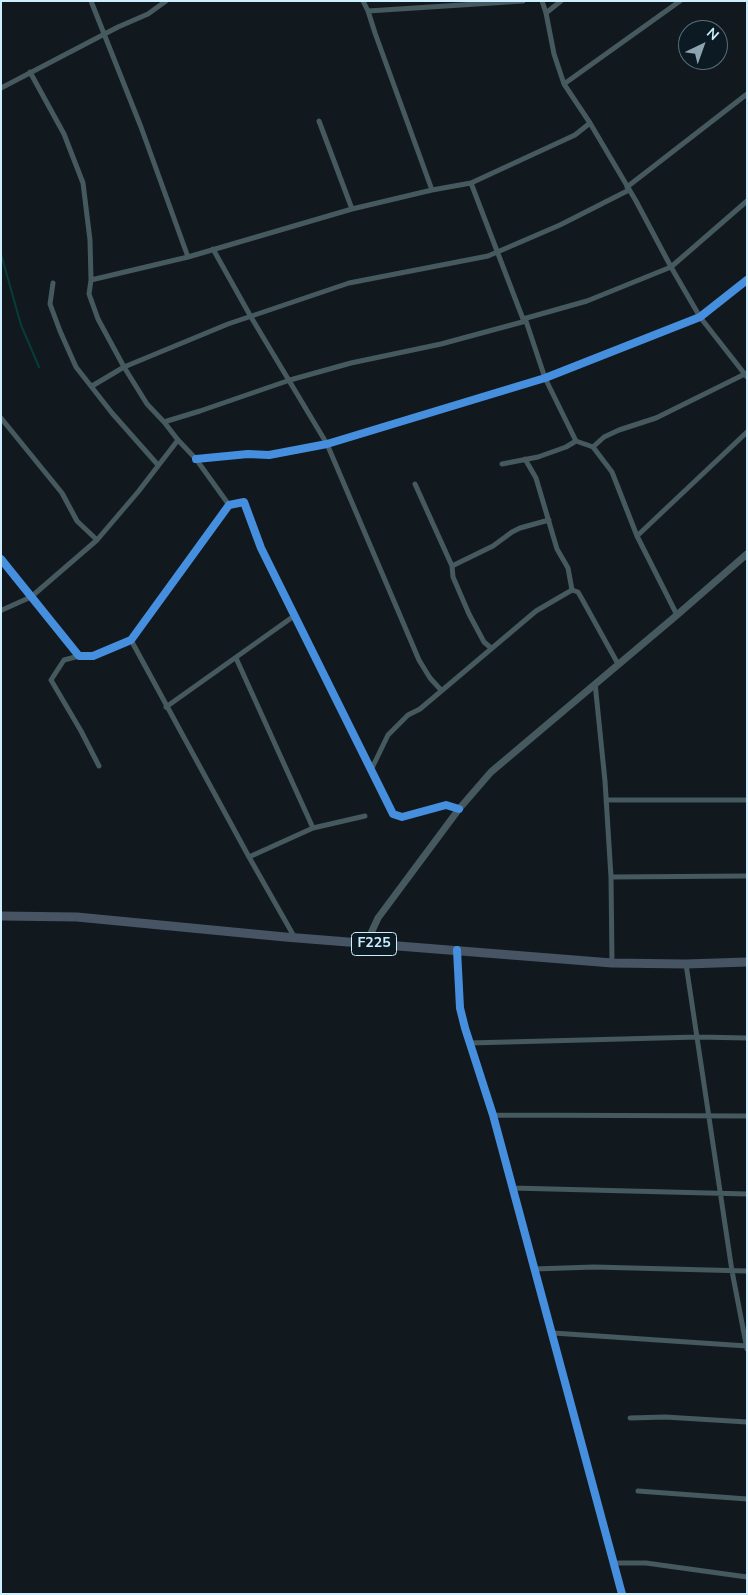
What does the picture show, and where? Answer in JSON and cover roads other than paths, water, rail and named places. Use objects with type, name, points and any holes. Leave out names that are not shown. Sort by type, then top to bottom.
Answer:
[{"type":"main road","name":"F225","points":[[1,916],[77,918],[366,944],[612,962],[686,964],[747,962]]},
{"type":"street","points":[[91,1],[141,127],[188,257]]},
{"type":"street","points":[[1,88],[148,14],[166,1]]},
{"type":"street","points":[[363,1],[432,190]]},
{"type":"street","points":[[368,11],[446,4],[523,1]]},
{"type":"street","points":[[542,1],[554,54],[564,84],[590,123],[700,316],[746,375],[656,418],[604,437],[593,447]]},
{"type":"street","points":[[546,13],[561,1]]},
{"type":"street","points":[[564,84],[680,1]]},
{"type":"street","points":[[30,72],[64,134],[83,184],[90,240],[90,294],[98,319],[147,404],[196,459],[229,505]]},
{"type":"street","points":[[92,386],[124,367],[228,324],[349,283],[488,256],[560,225],[628,188],[747,94]]},
{"type":"street","points":[[318,121],[352,209]]},
{"type":"street","points":[[91,280],[188,257],[352,209],[471,183],[575,136],[590,123]]},
{"type":"street","points":[[471,183],[496,251],[525,320],[545,378],[576,441],[593,447],[612,472],[637,536],[677,615]]},
{"type":"street","points":[[164,422],[290,380],[351,363],[441,344],[587,301],[671,267],[747,201]]},
{"type":"street","points":[[213,249],[251,317],[327,444],[419,660],[430,678],[441,690]]},
{"type":"street","points":[[196,459],[248,454],[269,455],[327,444],[545,378],[700,316],[747,280]]},
{"type":"street","points":[[53,283],[50,304],[76,367],[112,413],[158,465]]},
{"type":"street","points":[[1,418],[62,493],[77,521],[97,540]]},
{"type":"street","points":[[637,536],[747,432]]},
{"type":"street","points":[[2,610],[31,597],[97,540],[138,492],[178,440]]},
{"type":"street","points":[[502,464],[538,457],[566,447],[576,441]]},
{"type":"street","points":[[525,459],[536,478],[557,549],[564,557],[568,568],[572,590]]},
{"type":"street","points":[[415,484],[452,566],[453,576],[469,614],[484,642],[491,648]]},
{"type":"street","points":[[99,766],[51,680],[64,660],[79,656],[93,656],[131,640],[229,505],[244,502],[254,534],[372,768],[393,814],[402,818],[446,805],[459,809]]},
{"type":"street","points":[[452,566],[493,546],[520,528],[549,520]]},
{"type":"street","points":[[366,944],[378,918],[459,809],[491,772],[747,554]]},
{"type":"street","points":[[1,558],[79,656]]},
{"type":"street","points":[[372,768],[388,735],[408,715],[420,709],[536,611],[572,590],[578,592],[582,598],[618,664]]},
{"type":"street","points":[[166,707],[294,616]]},
{"type":"street","points":[[131,640],[166,707],[295,938]]},
{"type":"street","points":[[236,658],[313,828]]},
{"type":"street","points":[[595,683],[611,877],[612,962]]},
{"type":"street","points":[[606,800],[747,800]]},
{"type":"street","points":[[249,857],[313,828],[365,816]]},
{"type":"street","points":[[611,877],[747,876]]},
{"type":"street","points":[[457,950],[460,1008],[469,1043],[493,1115],[622,1594]]},
{"type":"street","points":[[553,1334],[747,1347],[732,1271],[686,964]]},
{"type":"street","points":[[469,1043],[698,1037],[747,1038]]},
{"type":"street","points":[[493,1115],[747,1116]]},
{"type":"street","points":[[512,1188],[747,1194]]},
{"type":"street","points":[[534,1269],[594,1267],[747,1272]]},
{"type":"street","points":[[630,1418],[665,1417],[747,1422]]},
{"type":"street","points":[[638,1491],[747,1499]]},
{"type":"street","points":[[614,1563],[646,1563],[747,1576]]},
{"type":"waterway","points":[[1,254],[21,325],[39,367]]}]
